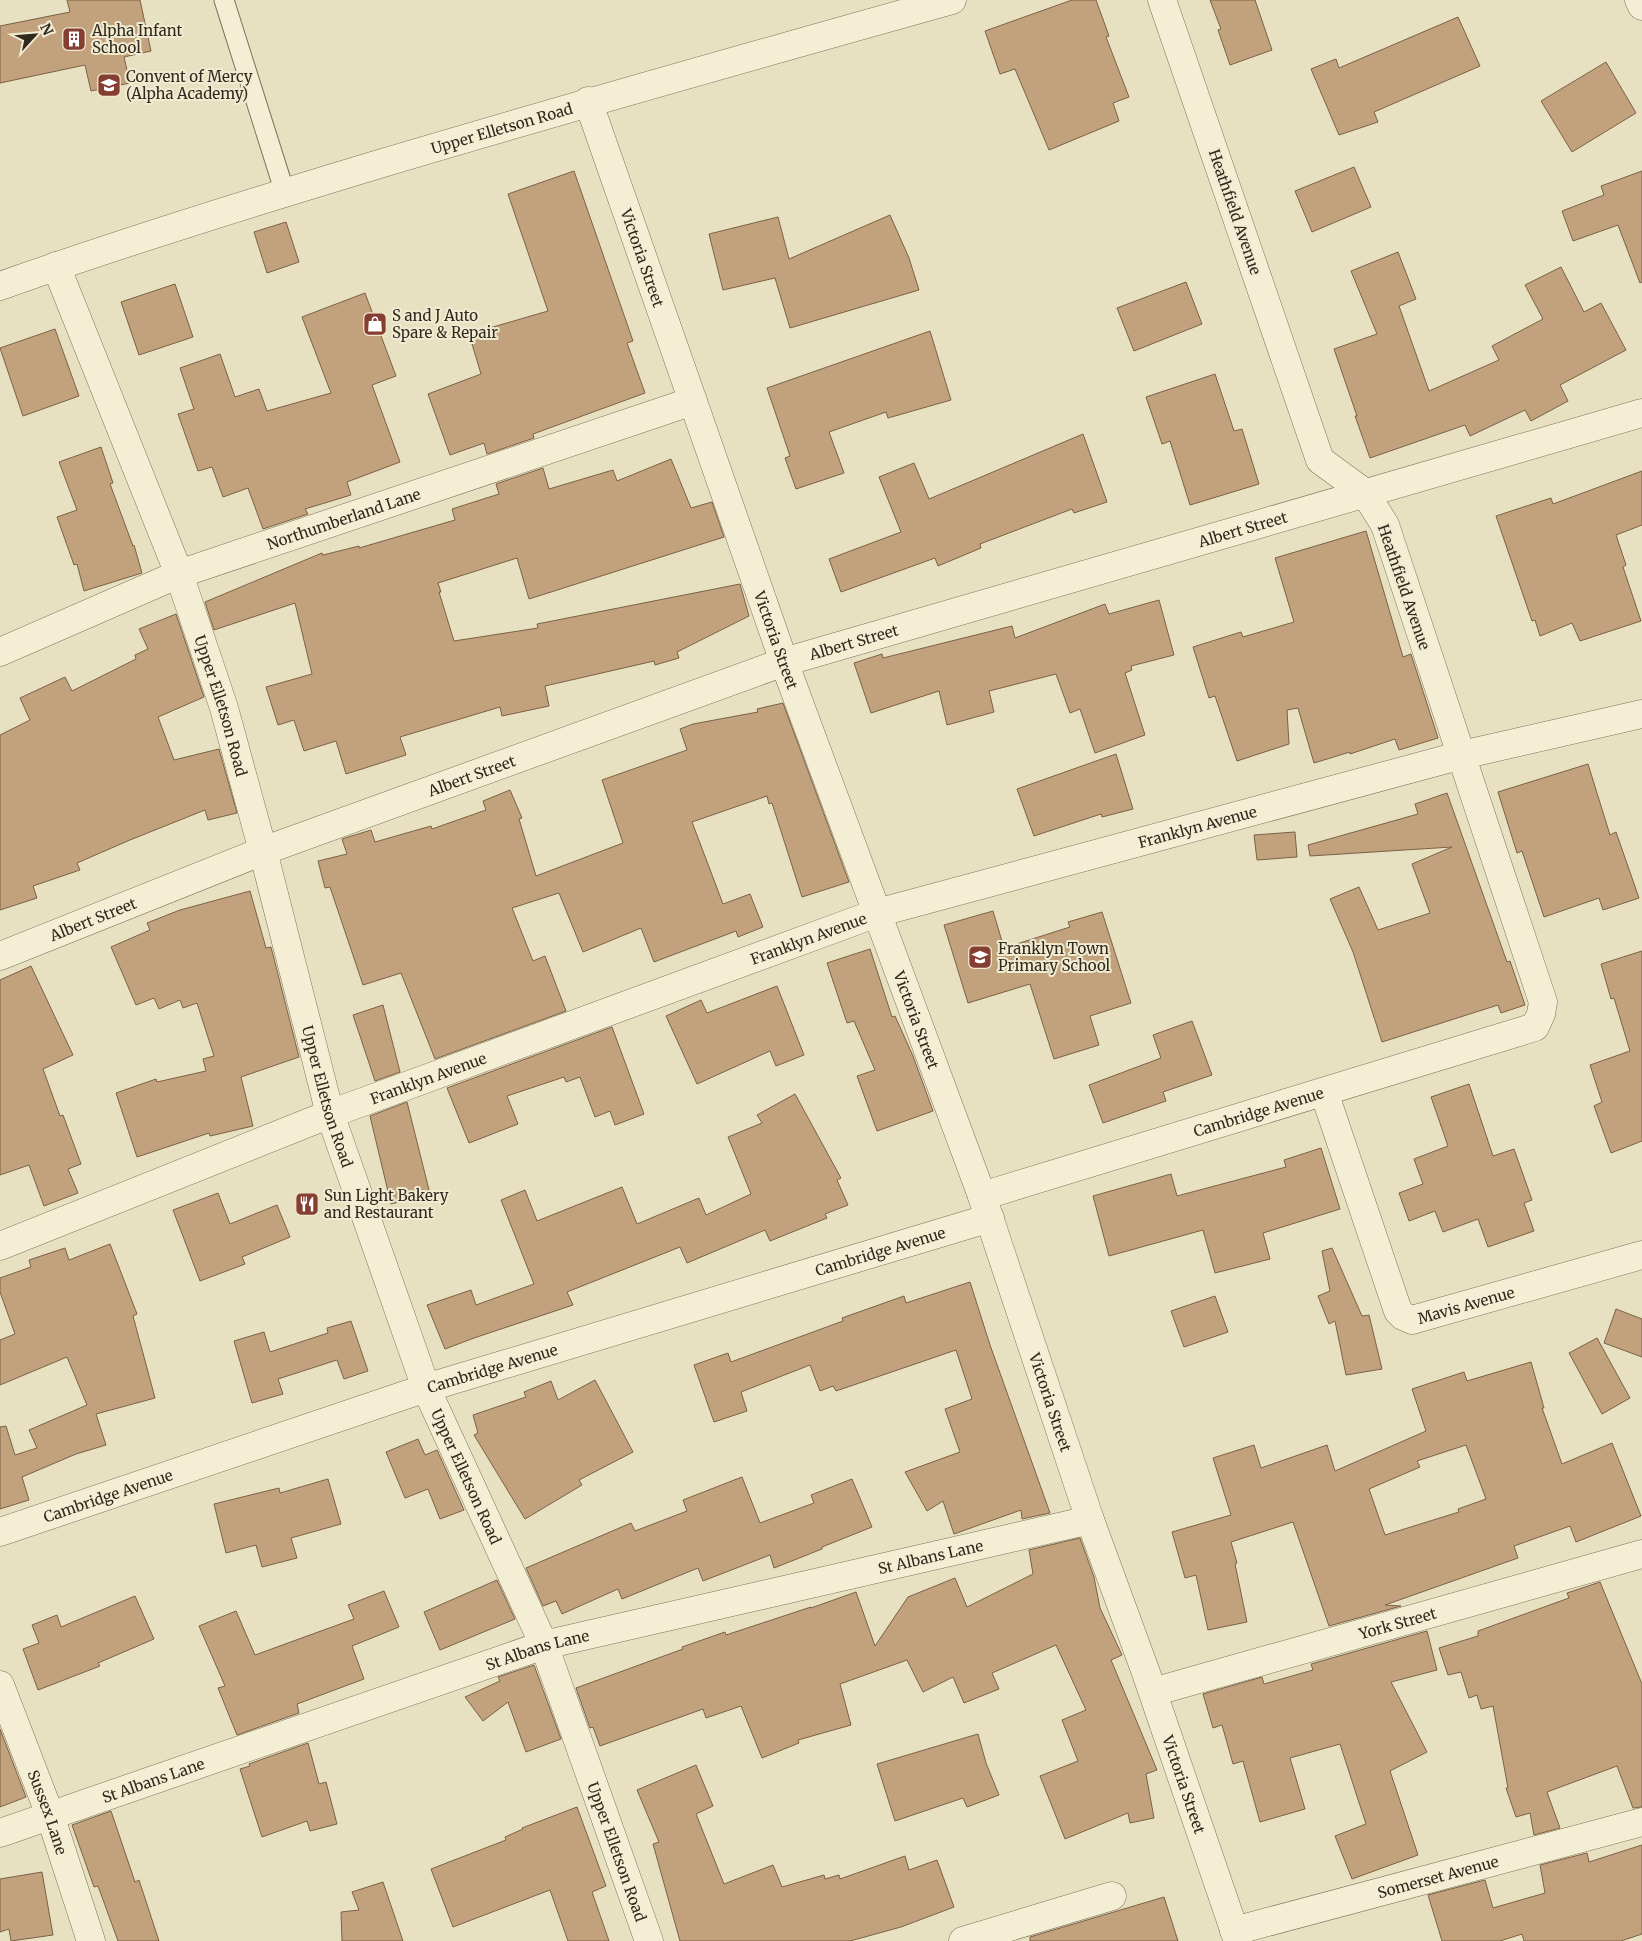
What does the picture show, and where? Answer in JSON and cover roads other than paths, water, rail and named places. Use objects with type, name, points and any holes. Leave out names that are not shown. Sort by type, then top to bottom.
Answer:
[{"type":"street","name":"Upper Elletson Road","points":[[0,286],[56,266],[285,193],[588,102],[952,0]]},
{"type":"street","name":"Heathfield Avenue","points":[[1162,0],[1320,460],[1365,493],[1385,524],[1543,1002],[1541,1014],[1535,1027]]},
{"type":"street","points":[[1639,0],[1642,6]]},
{"type":"street","name":"Victoria Street","points":[[588,102],[784,662],[986,1207],[1090,1520],[1153,1692],[1236,1936]]},
{"type":"street","name":"Upper Elletson Road","points":[[56,266],[179,574],[224,708],[263,851],[330,1114],[426,1388],[544,1645],[649,1941]]},
{"type":"street","name":"Northumberland Lane","points":[[0,652],[179,574],[693,401]]},
{"type":"street","name":"Albert Street","points":[[0,956],[263,851],[784,662],[1642,413]]},
{"type":"street","name":"Franklyn Avenue","points":[[0,1246],[330,1114],[878,913],[1462,755],[1642,714]]},
{"type":"street","name":"Cambridge Avenue","points":[[0,1532],[426,1388],[986,1207],[1324,1092],[1535,1027]]},
{"type":"street","name":"Mavis Avenue","points":[[1324,1092],[1398,1311],[1403,1316],[1412,1320],[1642,1255]]},
{"type":"street","name":"St Albans Lane","points":[[0,1833],[544,1645],[1090,1520]]},
{"type":"street","name":"York Street","points":[[1153,1692],[1642,1554]]},
{"type":"street","name":"Sussex Lane","points":[[0,1685],[50,1816],[91,1941]]},
{"type":"street","name":"Somerset Avenue","points":[[1236,1936],[1642,1822]]},
{"type":"street","points":[[963,1941],[1112,1896]]},
{"type":"lane","points":[[224,0],[285,193]]},
{"type":"place","name":"Alpha Infant School","points":[[74,39]]},
{"type":"place","name":"Convent of Mercy (Alpha Academy)","points":[[109,85]]},
{"type":"place","name":"S and J Auto Spare & Repair","points":[[375,324]]},
{"type":"place","name":"Franklyn Town Primary School","points":[[980,957]]},
{"type":"place","name":"Sun Light Bakery and Restaurant","points":[[307,1204]]}]
